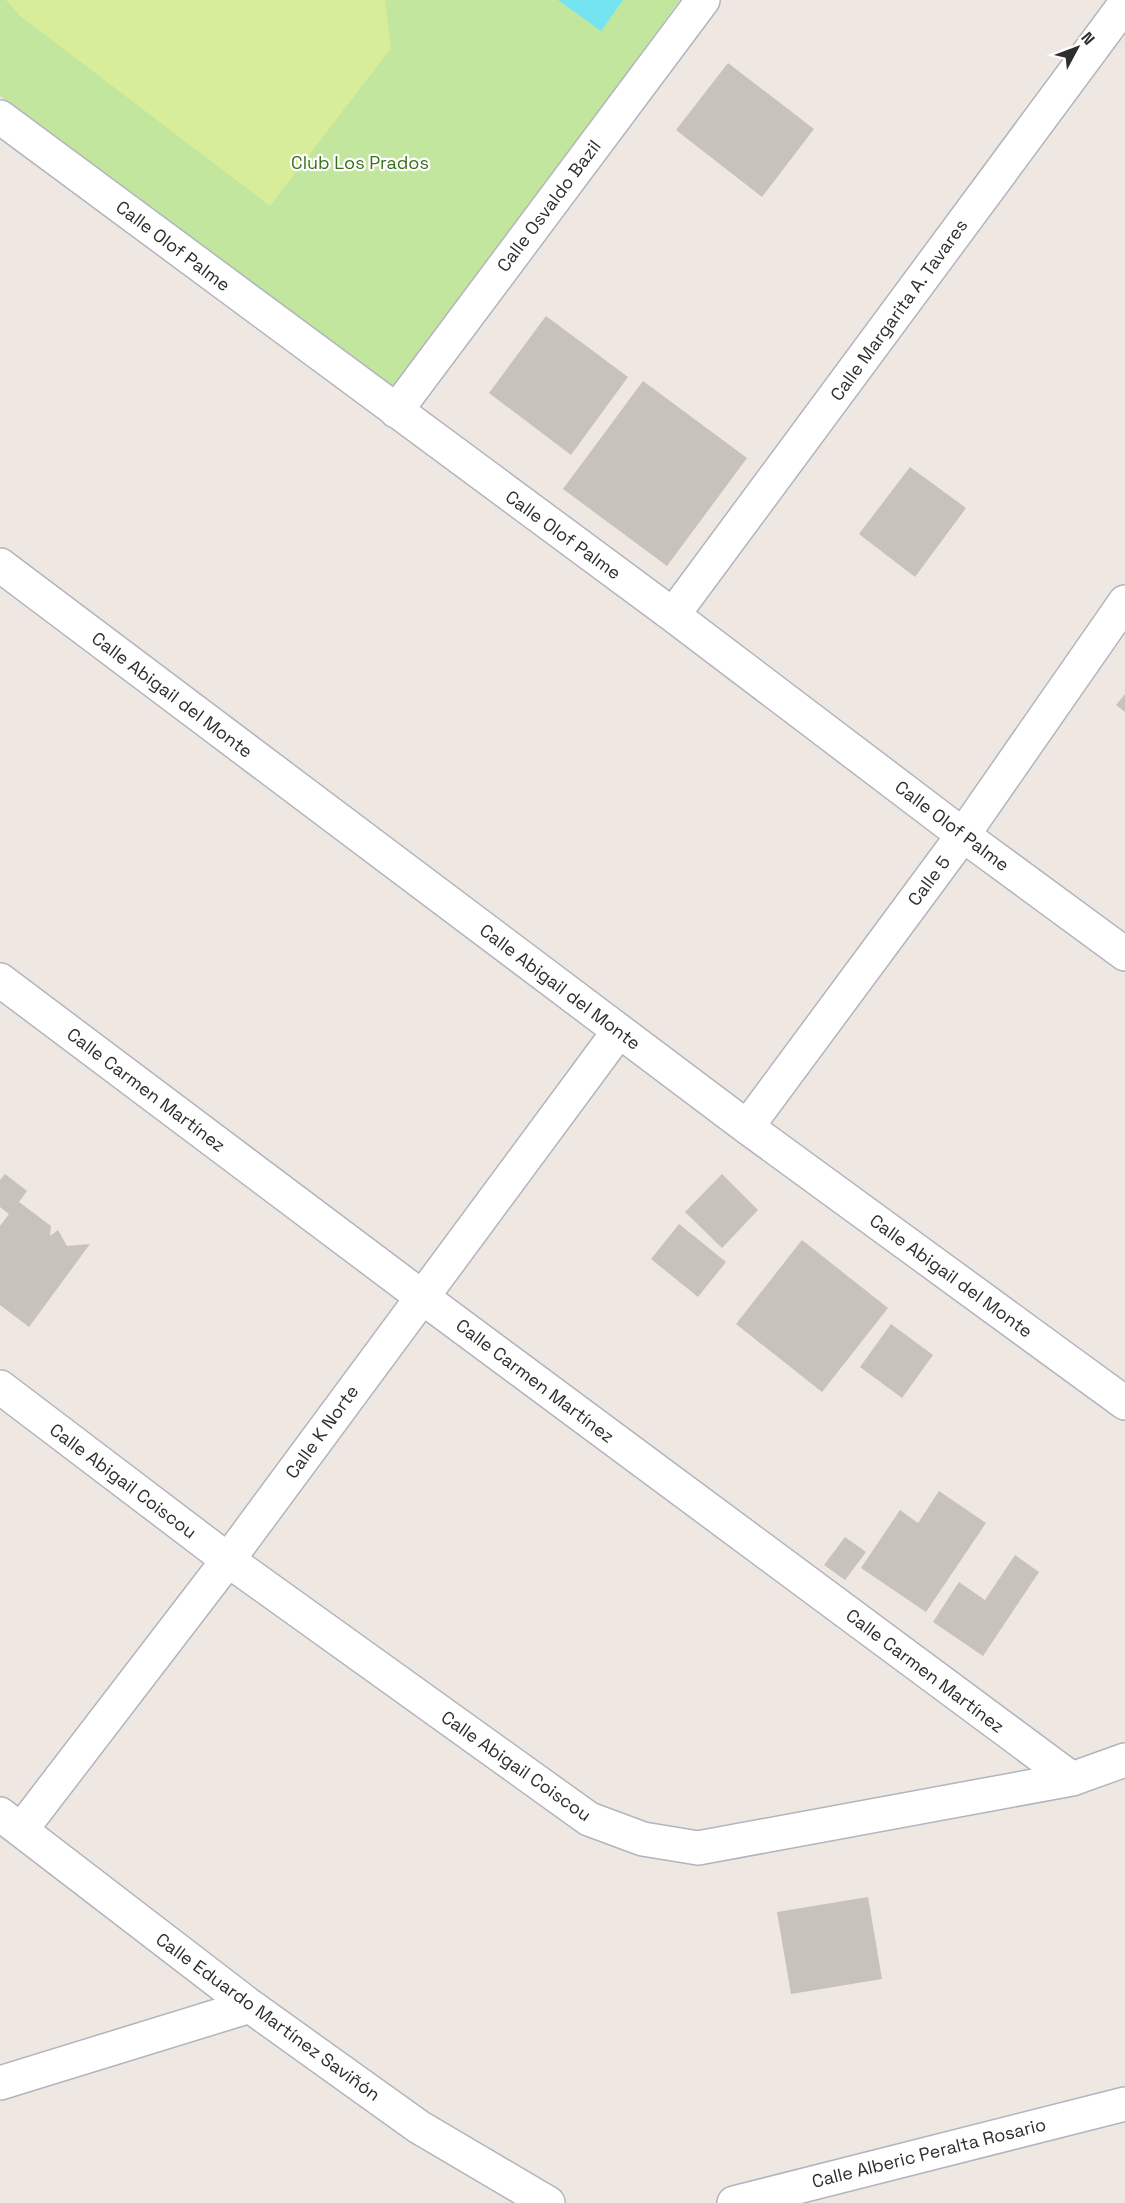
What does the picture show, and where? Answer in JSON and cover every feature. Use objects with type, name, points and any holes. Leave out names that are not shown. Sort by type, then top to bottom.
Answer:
[{"type":"street","name":"Calle Osvaldo Bazil","points":[[396,411],[703,0]]},
{"type":"street","name":"Calle Margarita A. Tavares","points":[[673,615],[1125,4]]},
{"type":"street","name":"Calle Olof Palme","points":[[0,117],[673,615],[963,835],[1125,954]]},
{"type":"street","name":"Calle Abigail del Monte","points":[[0,565],[747,1127],[1125,1403]]},
{"type":"street","name":"Calle 5","points":[[747,1127],[963,835],[1125,602]]},
{"type":"street","name":"Calle Carmen Martínez","points":[[0,980],[422,1297],[1072,1779]]},
{"type":"street","name":"Calle K Norte","points":[[10,1822],[228,1560],[619,1031]]},
{"type":"street","name":"Calle Abigail Coiscou","points":[[0,1387],[228,1560],[589,1819],[642,1839],[698,1848],[1072,1779],[1125,1760]]},
{"type":"street","name":"Calle Eduardo Martínez Saviñón","points":[[10,1822],[250,2006],[419,2127],[548,2203]]},
{"type":"street","points":[[0,2084],[250,2006]]},
{"type":"street","name":"Calle Alberic Peralta Rosario","points":[[734,2203],[1125,2104]]},
{"type":"green space","name":"Club Los Prados","points":[[0,0],[680,0],[394,391],[0,96]]},
{"type":"green space","points":[[6,0],[385,0],[391,48],[270,206],[20,16]]},
{"type":"water","points":[[558,0],[623,0],[601,31]]},
{"type":"building","points":[[728,63],[814,129],[762,197],[676,130]]},
{"type":"building","points":[[546,316],[628,377],[571,455],[489,393]]},
{"type":"building","points":[[643,381],[747,458],[667,566],[563,489]]},
{"type":"building","points":[[910,467],[966,508],[915,577],[859,534]]},
{"type":"building","points":[[1125,694],[1125,712],[1116,705]]},
{"type":"building","points":[[5,1174],[27,1191],[19,1202],[51,1226],[50,1236],[58,1230],[67,1246],[90,1244],[29,1327],[0,1305],[0,1226],[9,1214],[0,1207],[0,1180]]},
{"type":"building","points":[[722,1174],[758,1210],[722,1248],[685,1212]]},
{"type":"building","points":[[679,1224],[726,1262],[698,1297],[651,1259]]},
{"type":"building","points":[[802,1240],[888,1308],[822,1392],[736,1324]]},
{"type":"building","points":[[891,1324],[933,1355],[902,1398],[860,1367]]},
{"type":"building","points":[[939,1491],[986,1523],[926,1612],[861,1568],[900,1510],[918,1523]]},
{"type":"building","points":[[845,1537],[866,1552],[845,1580],[824,1565]]},
{"type":"building","points":[[1015,1555],[1039,1572],[983,1656],[933,1622],[959,1582],[985,1600]]},
{"type":"building","points":[[868,1897],[882,1979],[791,1994],[777,1912]]}]
